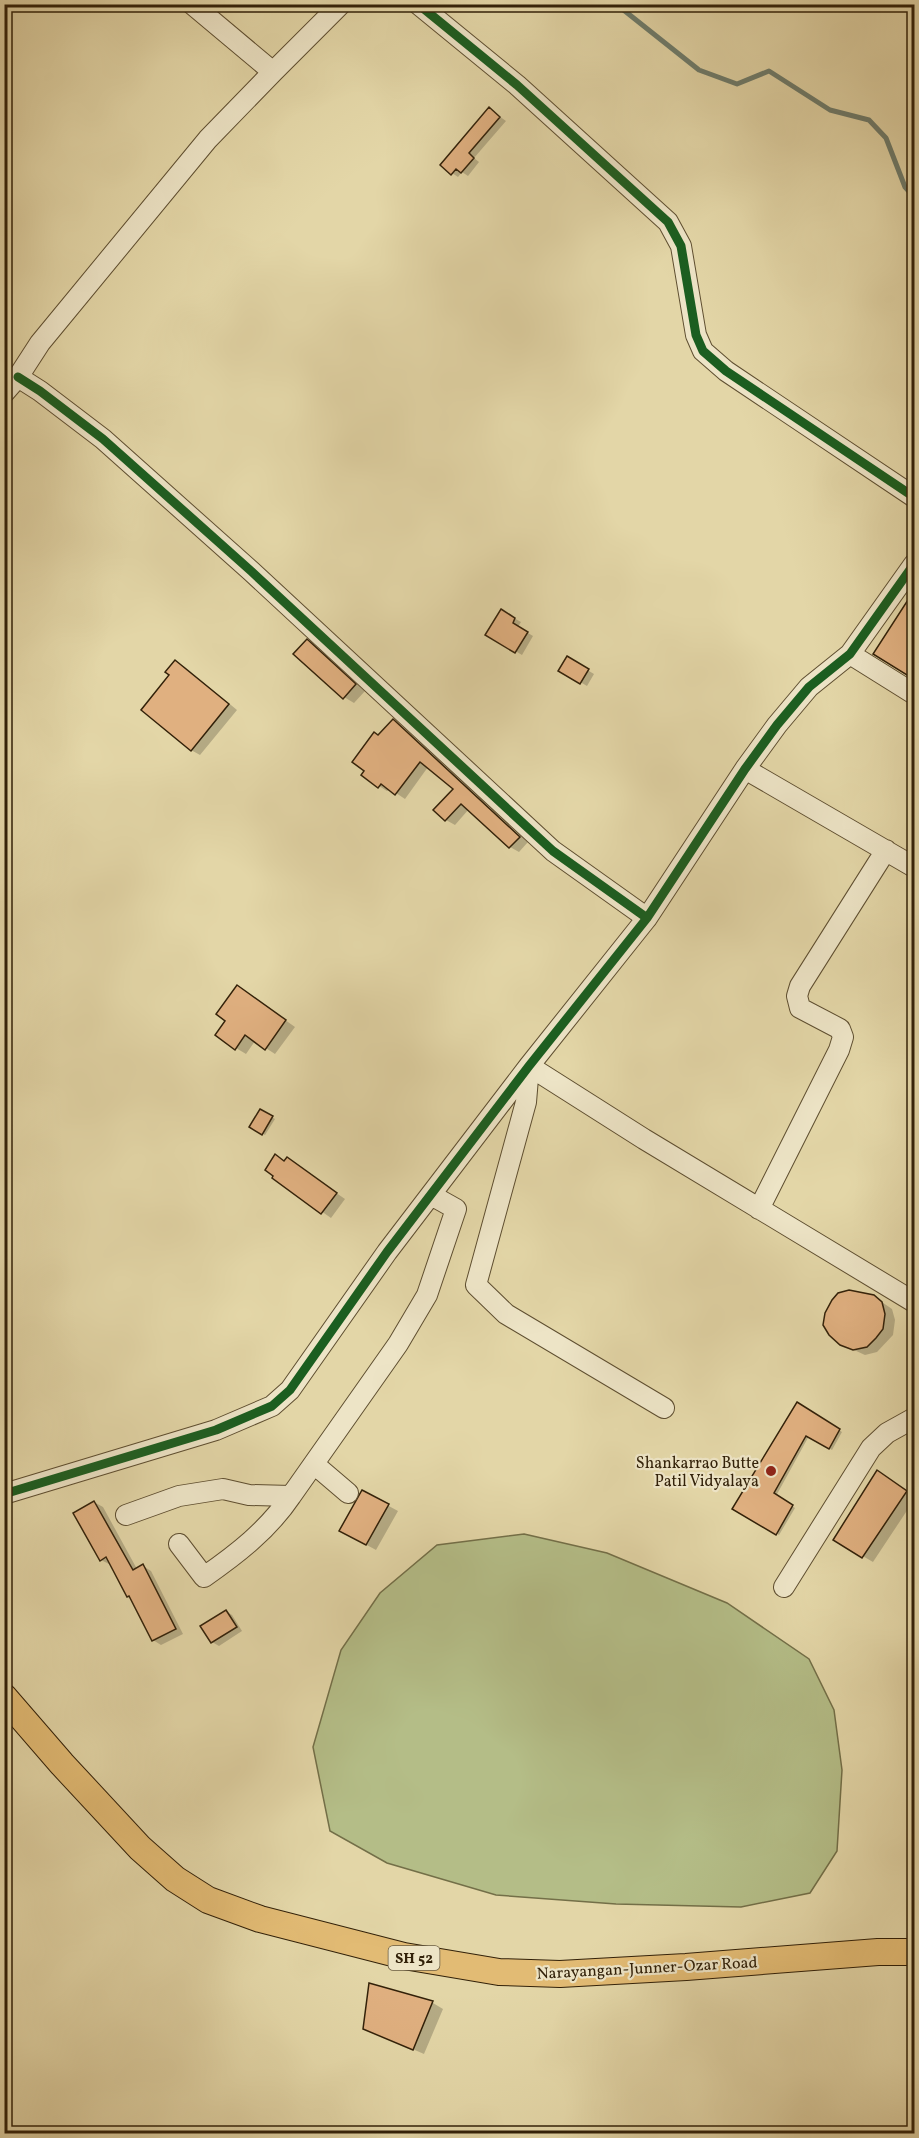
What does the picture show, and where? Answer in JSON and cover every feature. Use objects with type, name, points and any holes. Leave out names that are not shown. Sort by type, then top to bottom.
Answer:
[{"type":"main road","name":"Narayangan-Junner-Ozar Road","points":[[4,1697],[107,1815],[175,1879],[208,1900],[260,1919],[404,1956],[499,1972],[560,1974],[878,1952],[915,1952]]},
{"type":"street","points":[[192,4],[273,72]]},
{"type":"street","points":[[4,393],[18,377],[40,343],[208,139],[341,4]]},
{"type":"street","points":[[418,4],[517,85],[668,222],[681,246],[696,335],[703,351],[726,371],[915,498]]},
{"type":"street","points":[[18,377],[103,439],[251,571],[554,851],[647,918]]},
{"type":"street","points":[[4,1494],[216,1430],[272,1406],[290,1390],[387,1252],[647,918],[745,769],[777,725],[809,687],[850,654],[915,564]]},
{"type":"street","points":[[850,654],[915,694]]},
{"type":"street","points":[[745,769],[915,867]]},
{"type":"street","points":[[759,1209],[839,1050],[843,1037],[840,1029],[800,1008],[797,996],[886,850]]},
{"type":"street","points":[[530,1066],[644,1139],[915,1302]]},
{"type":"street","points":[[530,1066],[526,1102],[476,1285],[506,1314],[664,1408]]},
{"type":"street","points":[[179,1544],[204,1577],[235,1555],[276,1518],[398,1344],[427,1295],[456,1209],[431,1195]]},
{"type":"street","points":[[784,1587],[871,1448],[887,1432],[915,1418]]},
{"type":"street","points":[[314,1464],[348,1493]]},
{"type":"street","points":[[126,1515],[179,1496],[222,1489],[249,1495],[291,1496]]},
{"type":"green space","points":[[524,1534],[607,1553],[727,1603],[809,1659],[834,1710],[842,1770],[837,1851],[810,1893],[741,1907],[616,1904],[496,1895],[387,1863],[330,1831],[313,1747],[341,1650],[380,1593],[437,1545]]},
{"type":"building","points":[[489,107],[500,117],[469,153],[474,158],[461,173],[456,169],[451,175],[440,165]]},
{"type":"building","points":[[915,589],[915,680],[873,654]]},
{"type":"building","points":[[501,609],[515,618],[513,623],[528,632],[515,653],[485,635]]},
{"type":"building","points":[[307,639],[356,684],[343,699],[293,654]]},
{"type":"building","points":[[567,656],[589,669],[580,684],[558,671]]},
{"type":"building","points":[[175,660],[229,704],[191,751],[141,710],[169,675],[165,672]]},
{"type":"building","points":[[393,719],[520,837],[509,848],[461,804],[445,821],[433,810],[453,789],[420,762],[395,795],[381,784],[378,788],[361,775],[364,771],[352,762],[374,732],[378,735]]},
{"type":"building","points":[[237,985],[286,1020],[265,1050],[245,1035],[235,1050],[215,1035],[225,1021],[216,1014]]},
{"type":"building","points":[[260,1109],[273,1116],[262,1135],[249,1127]]},
{"type":"building","points":[[275,1154],[284,1161],[287,1157],[337,1193],[321,1214],[272,1178],[273,1176],[265,1170]]},
{"type":"building","points":[[849,1290],[874,1295],[882,1302],[885,1314],[883,1329],[876,1338],[867,1347],[853,1350],[840,1345],[829,1335],[823,1325],[825,1313],[832,1300],[838,1293]]},
{"type":"building","name":"Shankarrao Butte Patil Vidyalaya","points":[[797,1402],[840,1429],[829,1449],[806,1436],[774,1493],[793,1505],[776,1535],[732,1509]]},
{"type":"building","points":[[877,1470],[907,1491],[862,1558],[833,1540]]},
{"type":"building","points":[[362,1490],[389,1504],[366,1545],[339,1531]]},
{"type":"building","points":[[94,1501],[133,1570],[143,1564],[176,1629],[152,1641],[106,1557],[100,1561],[73,1513]]},
{"type":"building","points":[[226,1610],[237,1627],[211,1643],[200,1626]]},
{"type":"building","points":[[369,1983],[433,2001],[413,2050],[363,2029]]},
{"type":"waterway","points":[[616,4],[699,70],[737,84],[769,71],[830,110],[869,120],[886,138],[905,187],[914,197]]},
{"type":"cycle path","points":[[418,4],[517,85],[668,222],[681,246],[696,335],[703,351],[726,371],[914,497]]},
{"type":"cycle path","points":[[18,377],[103,439],[251,571],[553,851],[647,918]]},
{"type":"cycle path","points":[[4,1494],[216,1430],[272,1406],[290,1390],[387,1252],[529,1066],[647,918],[745,769],[777,725],[809,687],[850,654],[914,564]]},
{"type":"place","name":"Shankarrao Butte Patil Vidyalaya","points":[[771,1471]]}]
